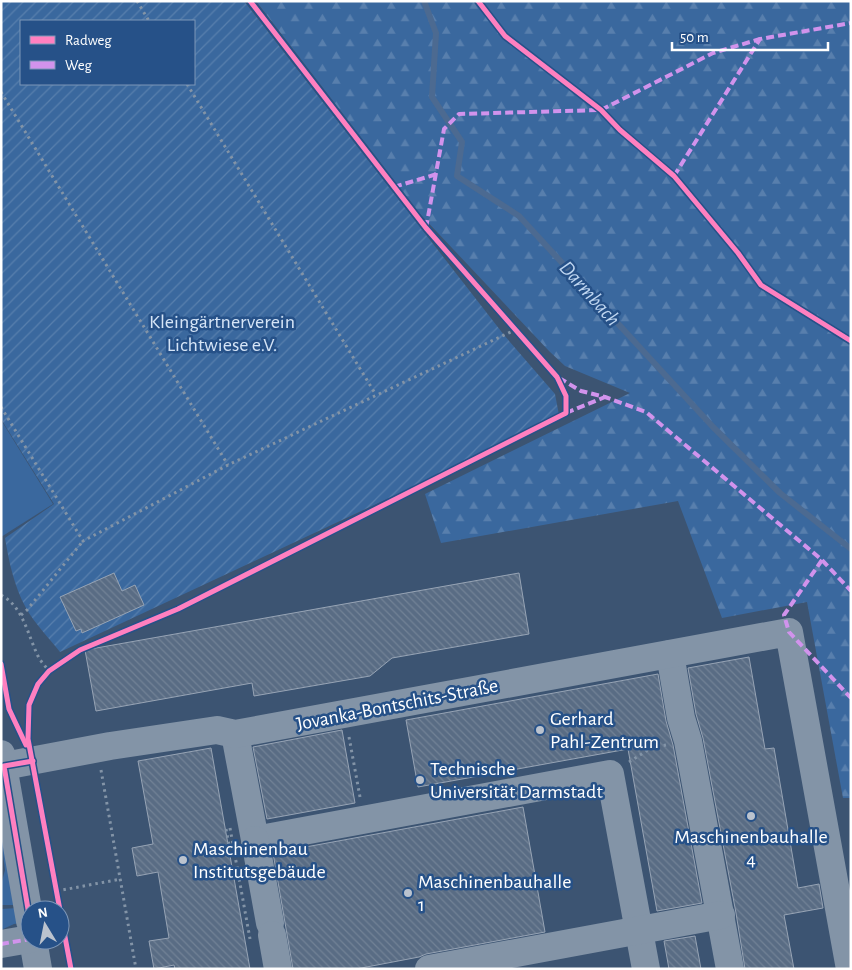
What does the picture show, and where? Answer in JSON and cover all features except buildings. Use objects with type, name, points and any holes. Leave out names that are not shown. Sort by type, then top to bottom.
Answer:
[{"type":"street","name":"Jovanka-Bontschits-Straße","points":[[2,760],[217,730],[235,734],[789,632],[850,969]]},
{"type":"street","points":[[670,654],[730,969]]},
{"type":"street","points":[[235,734],[255,840],[264,932],[278,969]]},
{"type":"street","points":[[2,760],[26,900]]},
{"type":"street","points":[[255,840],[610,774],[646,969]]},
{"type":"street","points":[[446,967],[721,915]]},
{"type":"street","points":[[1,944],[20,942]]},
{"type":"street","points":[[34,950],[38,969]]},
{"type":"path","points":[[137,1],[149,20]]},
{"type":"path","points":[[188,85],[376,395]]},
{"type":"path","points":[[1,92],[228,465]]},
{"type":"path","points":[[21,615],[83,541],[228,465],[515,330]]},
{"type":"path","points":[[1,407],[83,541]]},
{"type":"path","points":[[1,595],[8,598],[21,615],[40,659],[49,671]]},
{"type":"path","points":[[345,714],[364,819]]},
{"type":"path","points":[[97,748],[136,969]]},
{"type":"path","points":[[230,828],[264,932]]},
{"type":"path","points":[[56,891],[121,879]]},
{"type":"green space","name":"Kleingärtnerverein Lichtwiese e.V.","points":[[1,1],[244,1],[504,335],[555,394],[559,415],[451,469],[60,652],[34,620],[22,600],[12,574],[5,538],[54,504],[1,419]]},
{"type":"green space","points":[[256,1],[851,1],[851,798],[843,798],[807,602],[722,618],[678,501],[441,543],[425,494],[630,393],[565,366],[549,351],[421,215]]},
{"type":"green space","points":[[1,420],[53,504],[1,537]]},
{"type":"green space","points":[[1,816],[18,905],[1,905],[1,885],[5,870],[1,838]]},
{"type":"green space","points":[[18,908],[20,923],[1,930],[1,909]]},
{"type":"waterway","name":"Darmbach","points":[[424,1],[436,33],[432,97],[462,142],[457,176],[519,216],[713,427],[780,493],[851,549]]},
{"type":"marked path","points":[[674,176],[760,39],[851,23]]},
{"type":"marked path","points":[[426,228],[444,129],[459,114],[601,110],[713,53],[760,39]]},
{"type":"marked path","points":[[394,187],[437,174]]},
{"type":"marked path","points":[[559,378],[581,391],[605,397],[646,412],[822,560],[851,591]]},
{"type":"marked path","points":[[566,413],[605,397]]},
{"type":"marked path","points":[[822,560],[784,615],[789,632],[851,698]]},
{"type":"marked path","points":[[1,944],[20,941]]},
{"type":"cycle path","points":[[71,969],[28,739],[29,705],[38,684],[49,671],[80,650],[178,609],[566,413],[566,396],[557,377],[426,228],[250,1]]},
{"type":"cycle path","points":[[478,1],[505,36],[601,110],[620,130],[674,176],[738,253],[761,285],[851,341]]},
{"type":"cycle path","points":[[1,664],[9,709],[26,745]]},
{"type":"cycle path","points":[[26,900],[4,766],[33,761]]},
{"type":"place","name":"Gerhard Pahl-Zentrum","points":[[540,730]]},
{"type":"place","name":"Technische Universität Darmstadt","points":[[420,780]]},
{"type":"place","name":"Maschinenbauhalle 4","points":[[751,816]]},
{"type":"place","name":"Maschinenbau Institutsgebäude","points":[[183,860]]},
{"type":"place","name":"Maschinenbauhalle 1","points":[[408,893]]}]
